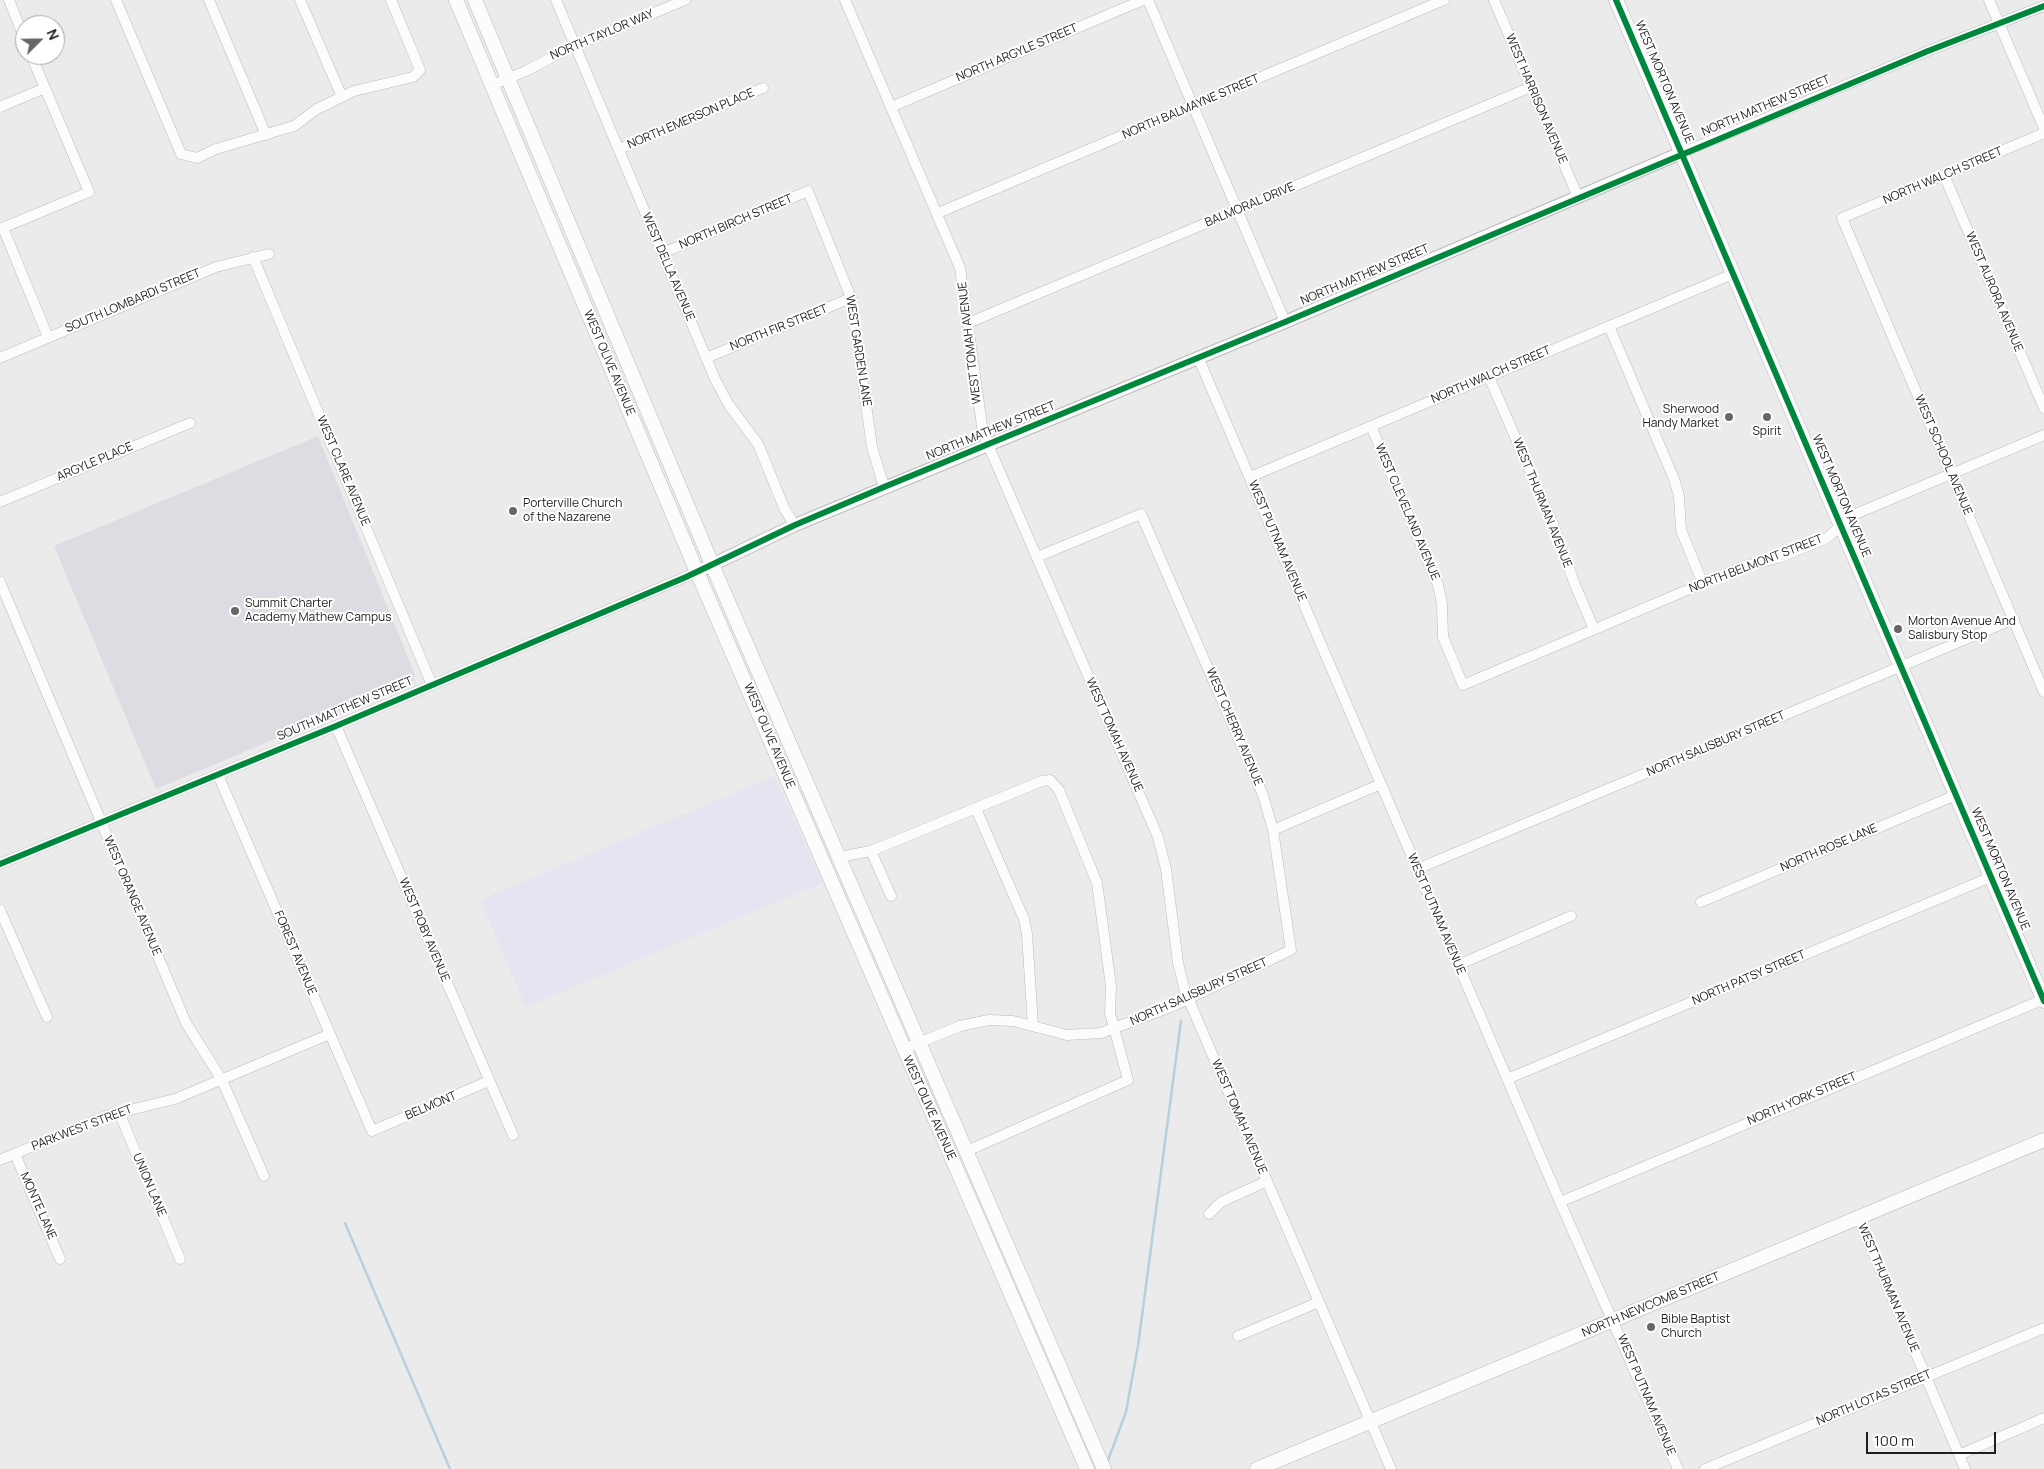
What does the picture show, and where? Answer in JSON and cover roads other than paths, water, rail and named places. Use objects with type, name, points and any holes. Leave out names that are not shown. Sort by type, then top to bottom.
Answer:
[{"type":"main road","name":"WEST OLIVE AVENUE","points":[[456,0],[697,572],[1087,1469]]},
{"type":"main road","name":"WEST OLIVE AVENUE","points":[[475,0],[712,564],[1104,1469]]},
{"type":"main road","name":"WEST MORTON AVENUE","points":[[1616,0],[2044,1000]]},
{"type":"main road","name":"NORTH NEWCOMB STREET","points":[[1258,1469],[2044,1140]]},
{"type":"street","points":[[9,0],[15,15]]},
{"type":"street","points":[[116,0],[181,154],[196,158],[216,149],[294,126],[318,109],[354,92],[412,77],[420,70],[391,0]]},
{"type":"street","points":[[209,0],[266,135]]},
{"type":"street","points":[[300,0],[342,97]]},
{"type":"street","name":"WEST DELLA AVENUE","points":[[556,0],[706,358],[729,404],[758,444],[785,510],[795,525]]},
{"type":"street","name":"NORTH TAYLOR WAY","points":[[492,85],[576,46],[685,0]]},
{"type":"street","name":"WEST TOMAH AVENUE","points":[[845,0],[960,268],[979,411],[988,445],[1158,837],[1169,886],[1178,963],[1188,998],[1391,1469]]},
{"type":"street","name":"NORTH ARGYLE STREET","points":[[892,107],[1143,0]]},
{"type":"street","points":[[1148,0],[1285,322]]},
{"type":"street","name":"NORTH BALMAYNE STREET","points":[[938,213],[1444,0]]},
{"type":"street","name":"WEST HARRISON AVENUE","points":[[1494,0],[1578,197]]},
{"type":"street","points":[[1989,0],[2044,128]]},
{"type":"street","name":"NORTH MATHEW STREET","points":[[697,572],[795,525],[884,487],[1285,322],[1682,153],[1928,51],[2044,6]]},
{"type":"street","points":[[35,65],[89,192],[1,228],[48,337]]},
{"type":"street","name":"BALMORAL DRIVE","points":[[968,322],[1531,87]]},
{"type":"street","points":[[0,107],[45,88]]},
{"type":"street","name":"NORTH EMERSON PLACE","points":[[619,149],[763,88]]},
{"type":"street","name":"NORTH WALCH STREET","points":[[1842,218],[2044,133]]},
{"type":"street","name":"WEST AURORA AVENUE","points":[[1944,175],[2044,408]]},
{"type":"street","name":"NORTH BIRCH STREET","points":[[663,252],[808,191]]},
{"type":"street","name":"WEST GARDEN LANE","points":[[808,191],[851,298],[872,447],[884,487]]},
{"type":"street","name":"WEST SCHOOL AVENUE","points":[[1842,218],[2044,692]]},
{"type":"street","name":"SOUTH LOMBARDI STREET","points":[[0,358],[216,267],[269,254]]},
{"type":"street","name":"WEST CLARE AVENUE","points":[[254,257],[432,685]]},
{"type":"street","name":"NORTH WALCH STREET","points":[[1250,477],[1733,274]]},
{"type":"street","name":"NORTH FIR STREET","points":[[706,358],[851,298]]},
{"type":"street","points":[[1609,326],[1674,480],[1679,496],[1681,530],[1703,584]]},
{"type":"street","name":"WEST PUTNAM AVENUE","points":[[1198,357],[1560,1202],[1614,1320],[1678,1469]]},
{"type":"street","name":"WEST THURMAN AVENUE","points":[[1489,377],[1553,524],[1594,630]]},
{"type":"street","name":"ARGYLE PLACE","points":[[0,502],[190,423]]},
{"type":"street","name":"WEST CLEVELAND AVENUE","points":[[1371,426],[1438,584],[1442,604],[1443,637],[1463,685]]},
{"type":"street","name":"NORTH BELMONT STREET","points":[[1463,685],[1744,566],[1786,555],[1827,538],[1853,515],[2044,435]]},
{"type":"street","name":"WEST CHERRY AVENUE","points":[[1036,557],[1141,514],[1259,783],[1273,830],[1291,950]]},
{"type":"street","name":"SOUTH MATTHEW STREET","points":[[0,864],[336,726],[697,572]]},
{"type":"street","name":"WEST ORANGE AVENUE","points":[[0,582],[186,1024],[222,1080],[264,1176]]},
{"type":"street","name":"NORTH SALISBURY STREET","points":[[1417,869],[2014,619]]},
{"type":"street","name":"WEST ROBY AVENUE","points":[[336,726],[512,1135]]},
{"type":"street","name":"FOREST AVENUE","points":[[218,775],[372,1131]]},
{"type":"street","points":[[840,857],[871,851],[1042,781],[1050,780],[1059,790],[1097,883],[1111,986],[1110,1013],[1128,1080],[967,1151]]},
{"type":"street","points":[[1273,830],[1381,784]]},
{"type":"street","name":"NORTH ROSE LANE","points":[[1701,902],[1956,795]]},
{"type":"street","points":[[976,809],[1024,919],[1027,934],[1033,1026]]},
{"type":"street","points":[[871,851],[891,896]]},
{"type":"street","name":"NORTH PATSY STREET","points":[[1507,1079],[1991,877]]},
{"type":"street","points":[[0,910],[47,1018]]},
{"type":"street","points":[[1458,965],[1571,916]]},
{"type":"street","name":"NORTH SALISBURY STREET","points":[[904,1049],[960,1026],[978,1021],[1005,1021],[1057,1033],[1076,1035],[1093,1034],[1113,1029],[1188,998],[1291,950]]},
{"type":"street","name":"NORTH YORK STREET","points":[[1560,1202],[2044,1000]]},
{"type":"street","name":"PARKWEST STREET","points":[[0,1160],[119,1112],[175,1099],[330,1034]]},
{"type":"street","name":"BELMONT","points":[[372,1131],[489,1081]]},
{"type":"street","name":"UNION LANE","points":[[119,1112],[180,1259]]},
{"type":"street","name":"MONTE LANE","points":[[15,1154],[60,1259]]},
{"type":"street","points":[[1209,1214],[1221,1202],[1267,1181]]},
{"type":"street","name":"WEST THURMAN AVENUE","points":[[1858,1217],[1965,1469]]},
{"type":"street","points":[[1238,1336],[1319,1302]]},
{"type":"street","name":"NORTH LOTAS STREET","points":[[1705,1469],[2044,1328]]},
{"type":"street","points":[[1959,1455],[2044,1418]]},
{"type":"waterway","points":[[1107,1463],[1126,1412],[1138,1346],[1181,1021]]},
{"type":"waterway","points":[[345,1223],[450,1469]]},
{"type":"place","name":"Sherwood Handy Market","points":[[1729,417]]},
{"type":"place","name":"Spirit","points":[[1767,417]]},
{"type":"place","name":"Porterville Church of the Nazarene","points":[[513,511]]},
{"type":"place","name":"Summit Charter Academy Mathew Campus","points":[[235,611]]},
{"type":"place","name":"Morton Avenue And Salisbury Stop","points":[[1898,629]]},
{"type":"place","name":"Bible Baptist Church","points":[[1651,1327]]}]
